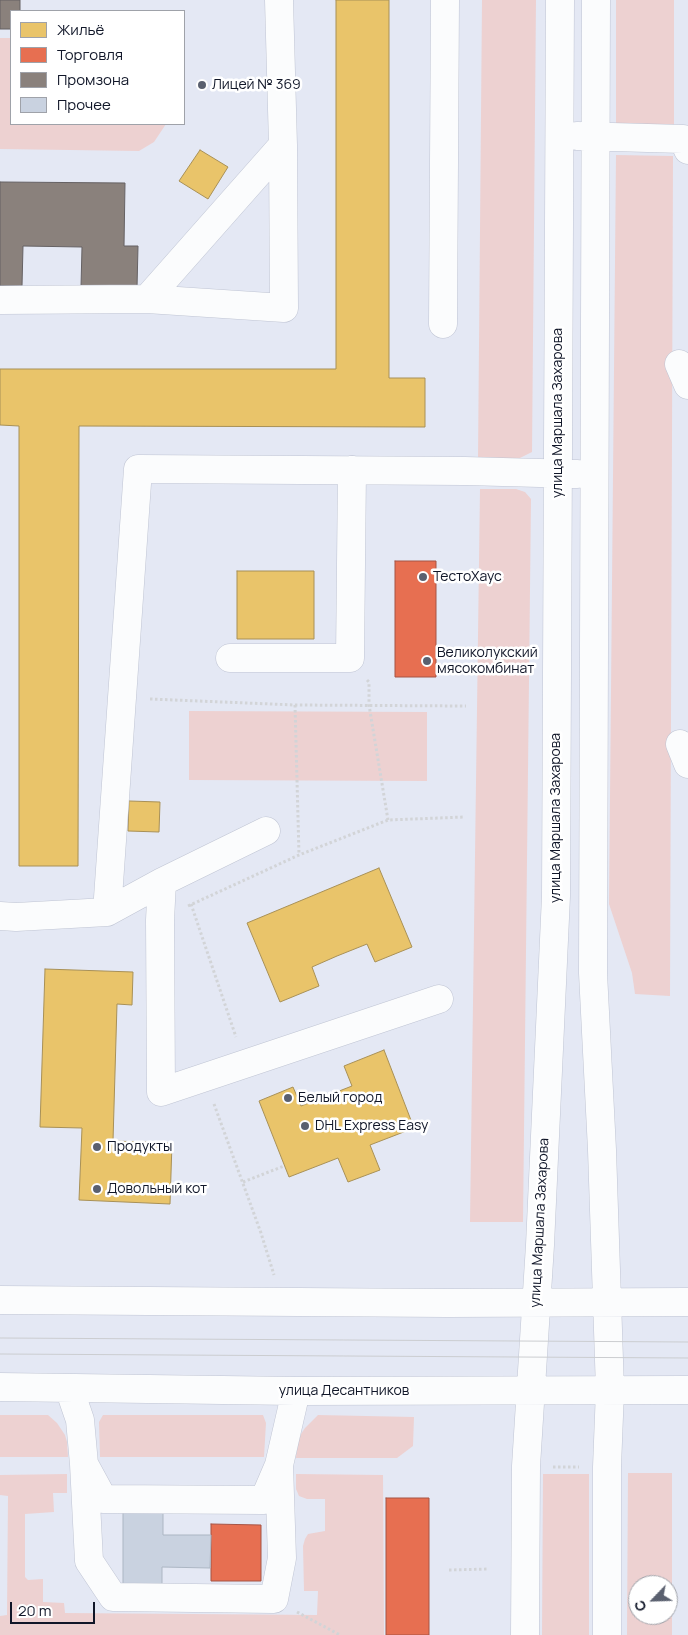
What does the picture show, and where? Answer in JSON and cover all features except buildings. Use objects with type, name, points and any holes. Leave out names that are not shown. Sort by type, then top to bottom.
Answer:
[{"type":"street","points":[[0,300],[147,300],[284,308],[283,144],[279,0]]},
{"type":"street","points":[[443,324],[445,0]]},
{"type":"street","name":"улица Маршала Захарова","points":[[525,1635],[526,1466],[556,896],[560,0]]},
{"type":"street","points":[[596,0],[594,973],[610,1390],[607,1467],[606,1635]]},
{"type":"street","points":[[560,136],[683,139],[688,150]]},
{"type":"street","points":[[147,300],[283,144]]},
{"type":"street","points":[[107,912],[138,469],[465,471],[594,474]]},
{"type":"street","points":[[230,658],[350,658],[352,470]]},
{"type":"street","points":[[0,916],[16,917],[107,912],[162,882],[266,831]]},
{"type":"street","points":[[162,882],[160,920],[161,1092],[438,999]]},
{"type":"street","points":[[0,1300],[438,1303],[688,1302]]},
{"type":"street","name":"улица Десантников","points":[[0,1387],[296,1391],[688,1390]]},
{"type":"street","points":[[69,1388],[80,1420],[89,1561],[113,1596],[274,1600],[282,1558],[278,1465]]},
{"type":"street","points":[[84,1464],[103,1499],[264,1500],[278,1465],[296,1391]]},
{"type":"path","points":[[369,682],[369,705],[388,820]]},
{"type":"path","points":[[146,699],[295,704],[466,706]]},
{"type":"path","points":[[295,704],[299,854]]},
{"type":"path","points":[[192,904],[299,854],[388,820],[464,818]]},
{"type":"path","points":[[243,1182],[284,1166]]},
{"type":"path","points":[[261,1233],[274,1275]]},
{"type":"path","points":[[550,1466],[585,1467]]},
{"type":"path","points":[[449,1570],[489,1569]]},
{"type":"path","points":[[274,1600],[340,1635]]},
{"type":"shaded area","points":[[482,0],[536,0],[532,452],[514,461],[478,459]]},
{"type":"shaded area","points":[[616,0],[674,0],[674,125],[616,124]]},
{"type":"shaded area","points":[[0,38],[10,38],[10,125],[165,125],[154,142],[139,151],[0,149]]},
{"type":"shaded area","points":[[616,155],[673,156],[670,996],[635,994],[632,973],[609,904]]},
{"type":"shaded area","points":[[480,489],[516,489],[525,492],[531,499],[523,1222],[470,1222]]},
{"type":"shaded area","points":[[189,711],[427,712],[427,781],[189,780]]},
{"type":"shaded area","points":[[0,1415],[48,1415],[57,1423],[65,1435],[68,1457],[0,1457]]},
{"type":"shaded area","points":[[103,1415],[263,1415],[266,1423],[264,1457],[100,1457],[99,1422]]},
{"type":"shaded area","points":[[318,1415],[414,1417],[413,1446],[397,1458],[296,1458],[297,1444],[301,1434]]},
{"type":"shaded area","points":[[628,1473],[672,1473],[672,1575],[628,1575],[628,1625],[672,1625],[672,1635],[627,1635]]},
{"type":"shaded area","points":[[67,1474],[67,1493],[53,1493],[54,1512],[25,1514],[25,1577],[28,1580],[43,1579],[43,1602],[64,1603],[65,1613],[317,1615],[318,1591],[304,1591],[303,1546],[308,1534],[325,1531],[325,1499],[307,1499],[299,1496],[296,1489],[296,1474],[383,1475],[384,1635],[0,1635],[0,1616],[7,1615],[8,1496],[0,1495],[0,1475]]},
{"type":"shaded area","points":[[543,1474],[589,1474],[589,1635],[542,1635]]},
{"type":"tram line","points":[[0,1338],[688,1342]]},
{"type":"tram line","points":[[0,1354],[688,1358]]},
{"type":"place","name":"Лицей № 369","points":[[202,85]]},
{"type":"place","name":"ТестоХаус","points":[[423,577]]},
{"type":"place","name":"Великолукский мясокомбинат","points":[[427,661]]},
{"type":"place","name":"Белый город","points":[[288,1098]]},
{"type":"place","name":"DHL Express Easy","points":[[305,1126]]},
{"type":"place","name":"Продукты","points":[[97,1147]]},
{"type":"place","name":"Довольный кот","points":[[97,1189]]}]
